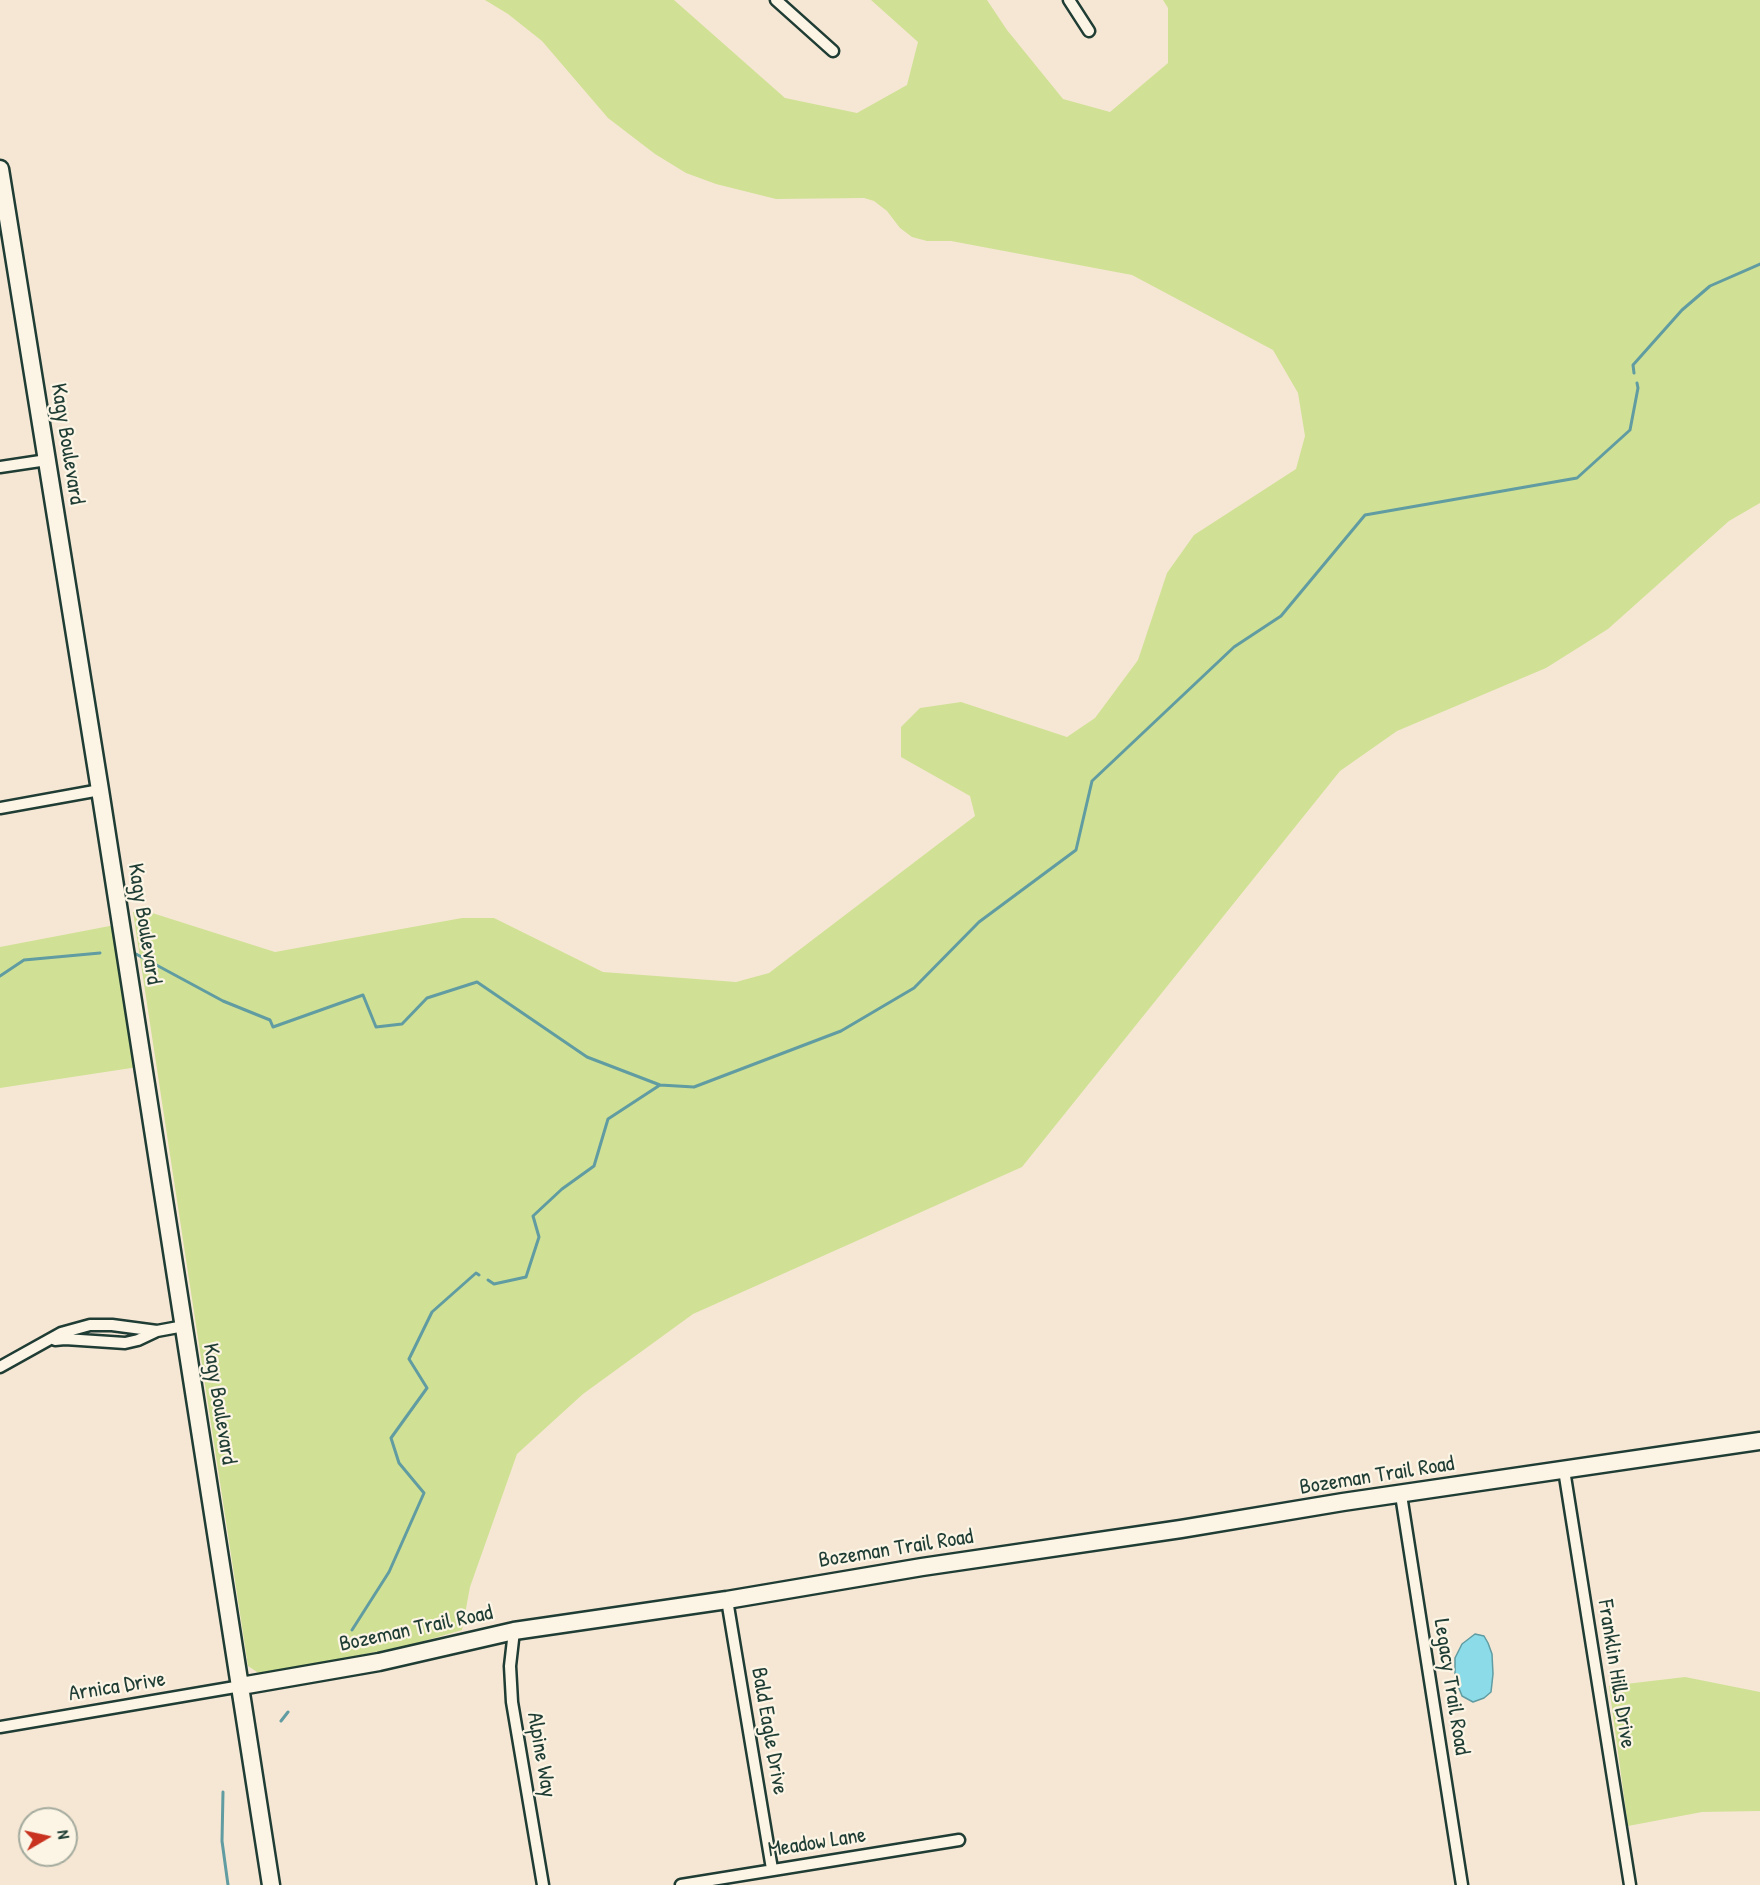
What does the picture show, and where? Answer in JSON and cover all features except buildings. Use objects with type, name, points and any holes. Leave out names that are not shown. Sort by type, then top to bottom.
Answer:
[{"type":"main road","name":"Kagy Boulevard","points":[[0,169],[241,1686]]},
{"type":"main road","name":"Bozeman Trail Road","points":[[241,1686],[379,1662],[514,1631],[727,1600],[922,1567],[1192,1528],[1343,1502],[1760,1441]]},
{"type":"main road","points":[[241,1686],[271,1885]]},
{"type":"street","points":[[776,0],[833,51]]},
{"type":"street","points":[[1069,0],[1089,31]]},
{"type":"street","points":[[0,467],[47,460]]},
{"type":"street","points":[[0,808],[100,790]]},
{"type":"street","points":[[0,1367],[61,1334],[90,1325],[112,1325],[157,1331]]},
{"type":"street","points":[[49,1341],[65,1339],[124,1343],[138,1340],[157,1331],[184,1326]]},
{"type":"street","name":"Franklin Hills Drive","points":[[1564,1470],[1629,1885]]},
{"type":"street","name":"Legacy Trail Road","points":[[1401,1495],[1462,1885]]},
{"type":"street","name":"Bald Eagle Drive","points":[[727,1600],[772,1869]]},
{"type":"street","name":"Alpine Way","points":[[514,1631],[510,1666],[512,1702],[543,1885]]},
{"type":"street","name":"Arnica Drive","points":[[0,1727],[241,1686]]},
{"type":"street","name":"Meadow Lane","points":[[681,1885],[959,1840]]},
{"type":"green space","points":[[485,0],[674,0],[785,98],[857,113],[907,85],[918,42],[871,0],[987,0],[1007,30],[1063,99],[1110,112],[1168,63],[1168,8],[1163,0],[1760,0],[1760,503],[1729,521],[1608,629],[1546,668],[1397,731],[1340,771],[1022,1167],[693,1314],[583,1394],[517,1454],[470,1587],[462,1630],[410,1645],[267,1674],[257,1672],[248,1666],[133,912],[146,911],[275,952],[462,918],[494,918],[603,972],[736,982],[769,973],[975,816],[970,796],[901,757],[901,727],[920,708],[961,702],[1067,737],[1095,718],[1138,660],[1167,573],[1194,535],[1296,469],[1305,436],[1298,393],[1273,350],[1132,275],[951,241],[927,241],[912,237],[900,228],[887,211],[874,201],[864,198],[776,199],[716,184],[686,173],[655,154],[608,118],[542,41],[508,14]]},
{"type":"green space","points":[[115,925],[138,1067],[0,1088],[0,947]]},
{"type":"green space","points":[[1685,1677],[1760,1692],[1760,1811],[1702,1812],[1628,1826],[1609,1686]]},
{"type":"water","points":[[1475,1634],[1484,1636],[1488,1643],[1492,1654],[1493,1674],[1491,1692],[1484,1698],[1473,1702],[1462,1696],[1455,1678],[1455,1658],[1462,1644]]},
{"type":"waterway","points":[[1634,373],[1633,365],[1682,310],[1710,286],[1760,264]]},
{"type":"waterway","points":[[132,954],[136,954],[223,1001],[270,1020],[273,1027],[363,995],[376,1027],[402,1024],[427,998],[477,982],[587,1057],[660,1085],[694,1087],[841,1031],[914,988],[979,922],[1076,850],[1092,781],[1234,647],[1281,616],[1365,515],[1577,478],[1630,430],[1637,383]]},
{"type":"waterway","points":[[0,976],[24,960],[100,953]]},
{"type":"waterway","points":[[488,1280],[494,1284],[526,1277],[539,1237],[533,1216],[562,1189],[594,1166],[608,1119],[660,1085]]},
{"type":"waterway","points":[[352,1630],[389,1572],[424,1493],[399,1463],[391,1438],[427,1388],[409,1359],[432,1312],[476,1273],[479,1275]]},
{"type":"waterway","points":[[281,1721],[288,1712]]},
{"type":"waterway","points":[[223,1792],[222,1841],[228,1885]]}]
